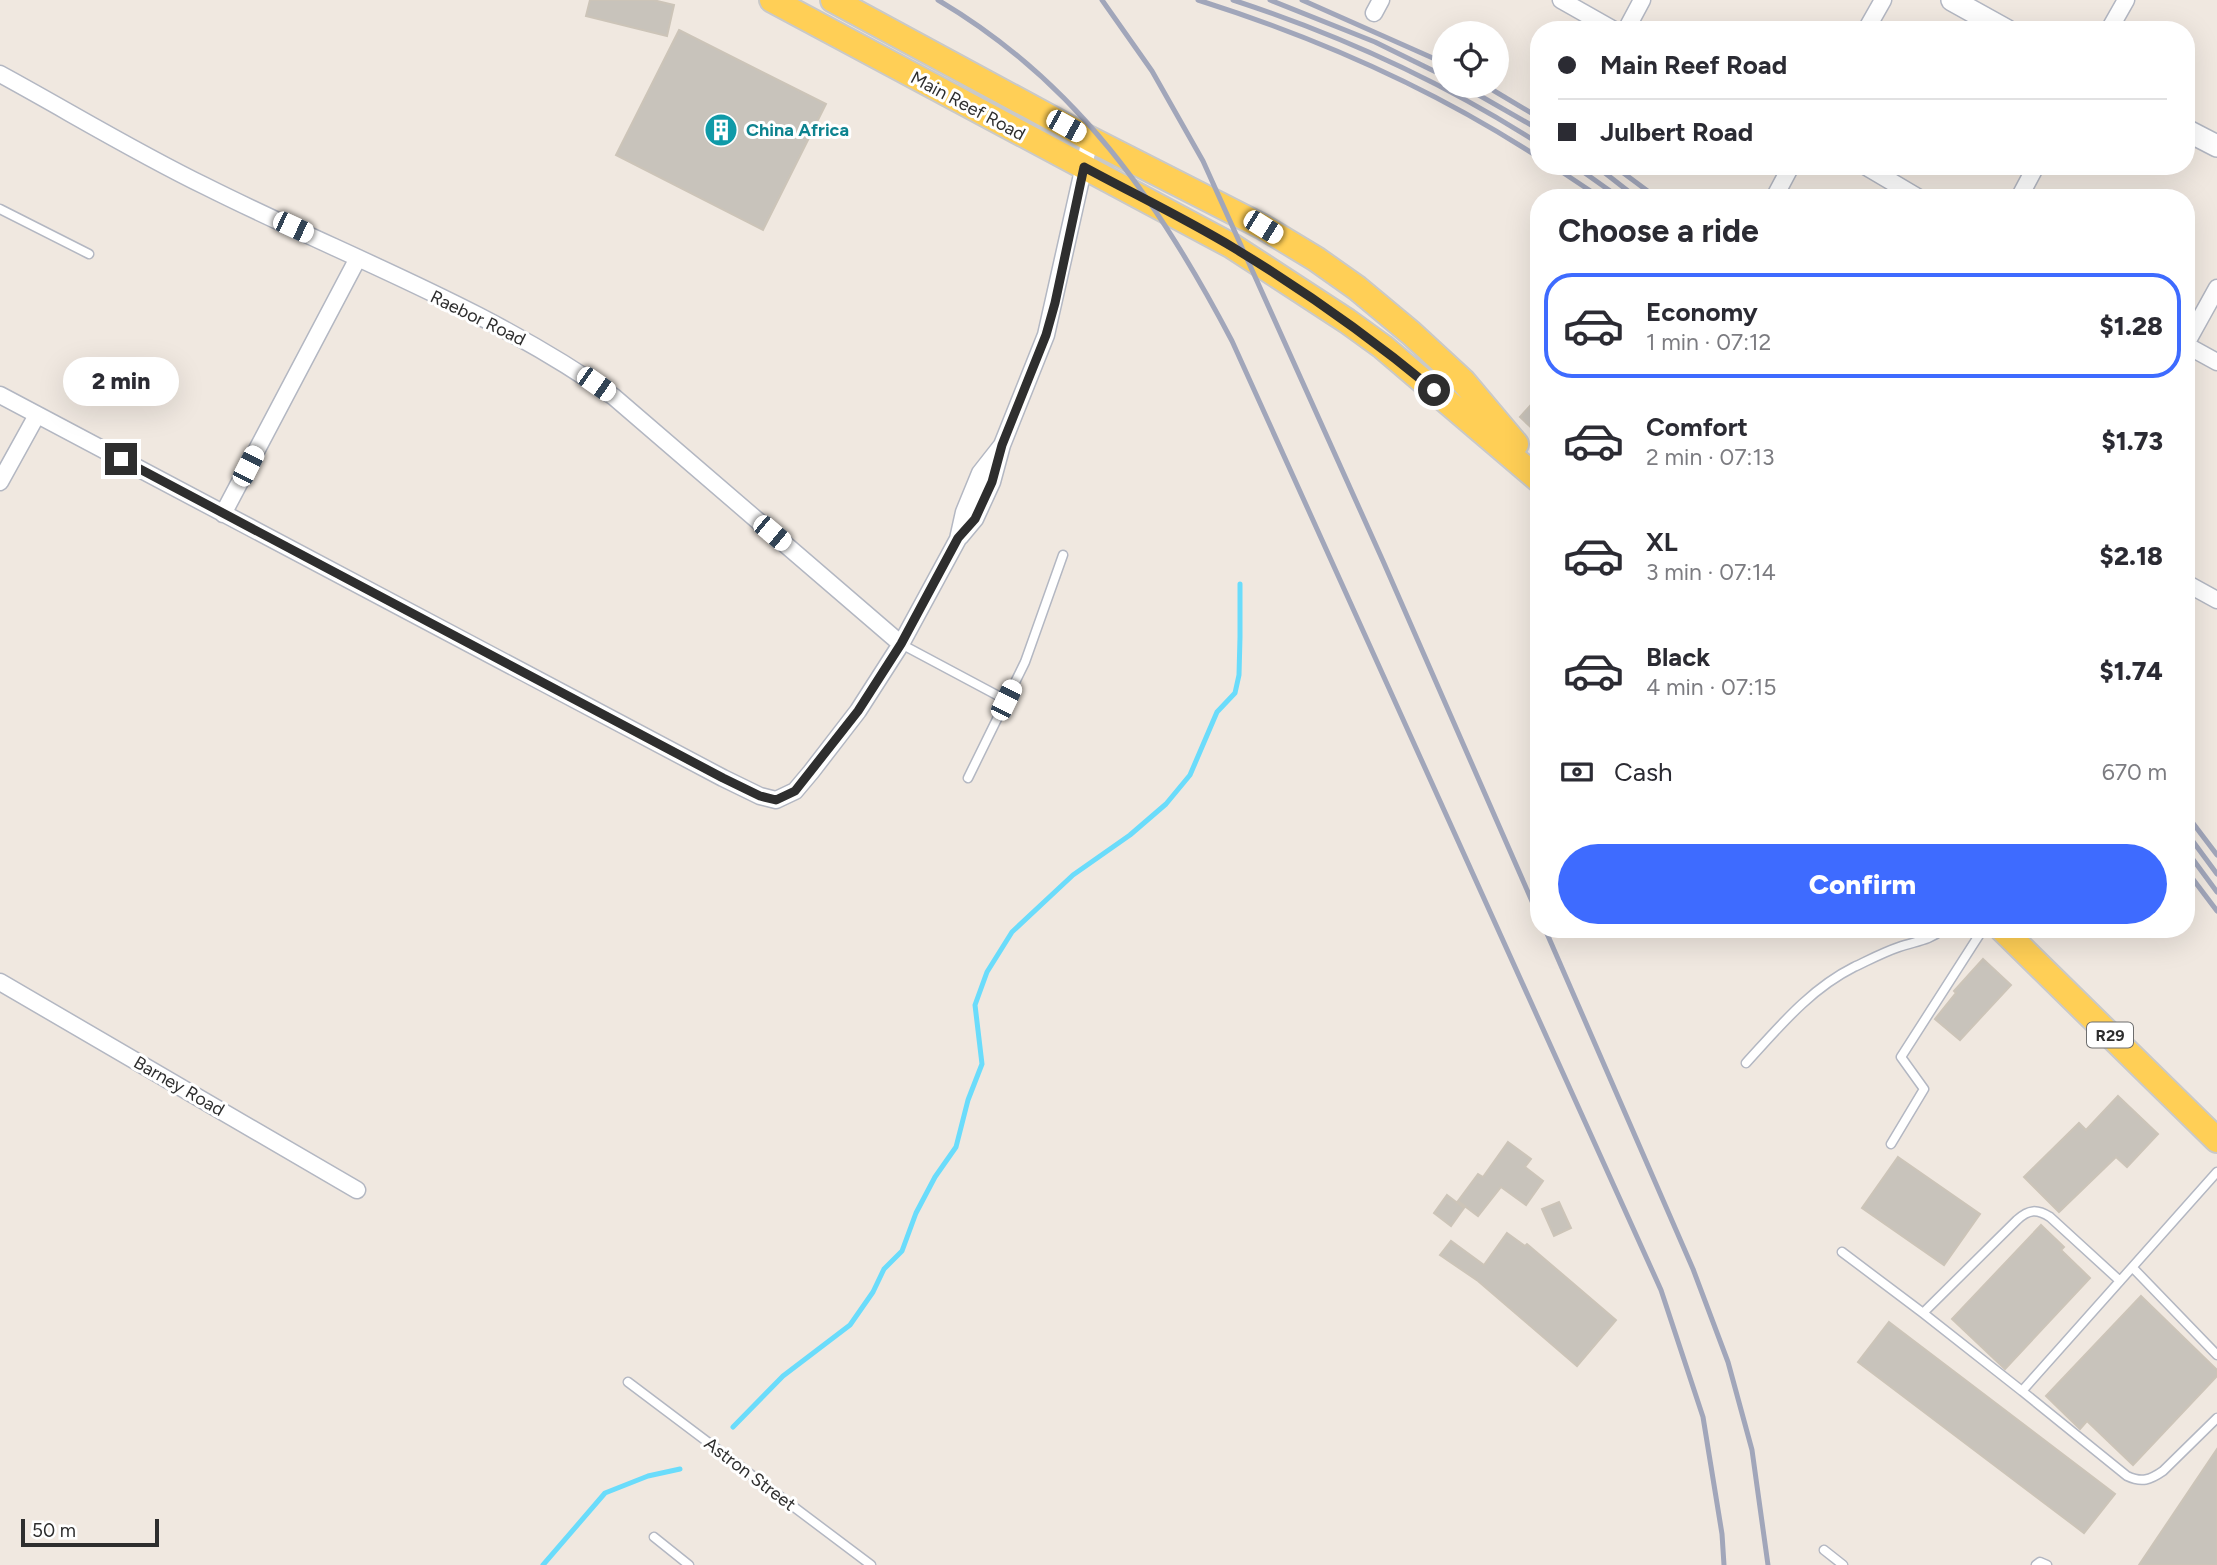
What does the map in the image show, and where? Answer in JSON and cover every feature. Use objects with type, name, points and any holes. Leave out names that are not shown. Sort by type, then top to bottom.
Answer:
[{"type":"main road","name":"Main Reef Road","points":[[772,0],[1232,247],[1347,321],[1434,390],[1530,472]]},
{"type":"main road","name":"Main Reef Road","points":[[833,0],[1090,139],[1263,227],[1357,288],[1463,381],[1530,461]]},
{"type":"main road","points":[[1952,0],[1990,21]]},
{"type":"main road","points":[[2195,135],[2217,146]]},
{"type":"main road","points":[[1180,219],[1190,191]]},
{"type":"main road","name":"R29","points":[[2011,938],[2217,1140]]},
{"type":"street","points":[[1561,0],[1598,21]]},
{"type":"street","points":[[1631,21],[1642,0]]},
{"type":"street","points":[[1871,21],[1883,0]]},
{"type":"street","points":[[2114,21],[2126,0]]},
{"type":"street","name":"Raebor Road","points":[[0,74],[205,186],[545,351],[614,397],[901,644]]},
{"type":"street","points":[[0,395],[647,738],[760,796],[776,800],[795,791],[827,752],[901,644],[958,538],[967,530],[979,510],[992,482],[1002,445],[1046,335],[1090,139]]},
{"type":"street","points":[[1880,175],[1904,189]]},
{"type":"street","points":[[223,514],[358,258]]},
{"type":"street","points":[[2195,328],[2217,288]]},
{"type":"street","points":[[2195,349],[2217,362]]},
{"type":"street","points":[[0,482],[37,415]]},
{"type":"street","points":[[2195,588],[2217,600]]},
{"type":"street","name":"Barney Road","points":[[0,982],[357,1190]]},
{"type":"lane","points":[[0,209],[89,254]]},
{"type":"lane","points":[[968,778],[1025,662],[1063,555]]},
{"type":"lane","points":[[901,644],[1006,700]]},
{"type":"lane","points":[[1746,1063],[1809,996],[1827,982],[1853,967],[1899,947],[1933,938]]},
{"type":"lane","points":[[1891,1144],[1924,1089],[1901,1057],[1977,938]]},
{"type":"lane","points":[[2022,1391],[2217,1172]]},
{"type":"lane","points":[[1923,1313],[2017,1220],[2031,1210],[2050,1217],[2120,1281]]},
{"type":"lane","points":[[1842,1252],[2127,1476],[2137,1480],[2153,1478],[2217,1418]]},
{"type":"lane","points":[[2133,1268],[2217,1355]]},
{"type":"lane","name":"Astron Street","points":[[628,1382],[871,1565]]},
{"type":"lane","points":[[654,1537],[689,1565]]},
{"type":"lane","points":[[1824,1549],[1843,1565]]},
{"type":"lane","points":[[2036,1565],[2040,1562],[2048,1565]]},
{"type":"building","points":[[590,0],[653,0],[674,5],[667,36],[586,16]]},
{"type":"building","name":"China Africa","points":[[679,30],[826,104],[763,230],[616,155]]},
{"type":"building","points":[[1530,406],[1530,426],[1520,417]]},
{"type":"building","points":[[1983,959],[2011,985],[1960,1040],[1935,1019],[1956,993],[1954,991]]},
{"type":"building","points":[[2118,1096],[2158,1134],[2127,1167],[2116,1157],[2059,1212],[2024,1177],[2079,1123],[2086,1130]]},
{"type":"building","points":[[1508,1142],[1531,1159],[1525,1167],[1543,1181],[1526,1205],[1501,1187],[1478,1216],[1458,1201],[1478,1174],[1483,1177]]},
{"type":"building","points":[[1898,1157],[1980,1214],[1944,1265],[1862,1208]]},
{"type":"building","points":[[1447,1195],[1464,1208],[1451,1226],[1434,1213]]},
{"type":"building","points":[[1559,1202],[1571,1228],[1554,1236],[1542,1209]]},
{"type":"building","points":[[2041,1225],[2064,1247],[2061,1250],[2090,1278],[2005,1369],[1952,1319]]},
{"type":"building","points":[[1507,1233],[1525,1246],[1527,1244],[1616,1320],[1577,1366],[1478,1281],[1440,1255],[1451,1241],[1484,1265]]},
{"type":"building","points":[[2141,1296],[2217,1370],[2217,1376],[2133,1465],[2087,1421],[2080,1429],[2046,1396]]},
{"type":"building","points":[[1889,1322],[2115,1494],[2084,1533],[1858,1362]]},
{"type":"building","points":[[2217,1449],[2217,1565],[2139,1565]]},
{"type":"waterway","points":[[733,1427],[783,1376],[850,1325],[873,1292],[884,1269],[902,1251],[916,1213],[935,1177],[956,1147],[968,1100],[982,1064],[975,1005],[987,972],[1012,932],[1073,875],[1130,835],[1166,804],[1190,775],[1217,712],[1235,693],[1239,675],[1240,584]]},
{"type":"waterway","points":[[543,1565],[605,1493],[648,1476],[680,1469]]},
{"type":"railway","points":[[938,0],[988,32],[1032,68],[1073,107],[1110,149],[1175,241],[1232,341],[1661,1290],[1703,1417],[1722,1534],[1724,1565]]},
{"type":"railway","points":[[1102,0],[1152,71],[1203,161],[1530,897]]},
{"type":"railway","points":[[1198,0],[1287,31],[1373,67],[1457,109],[1530,152]]},
{"type":"railway","points":[[1233,0],[1390,62],[1465,100],[1530,138]]},
{"type":"railway","points":[[1270,0],[1375,42],[1432,70]]},
{"type":"railway","points":[[1302,0],[1432,58]]},
{"type":"railway","points":[[1484,98],[1530,124]]},
{"type":"railway","points":[[1506,98],[1530,112]]},
{"type":"railway","points":[[1566,175],[1588,189]]},
{"type":"railway","points":[[1588,175],[1607,189]]},
{"type":"railway","points":[[1608,175],[1625,189]]},
{"type":"railway","points":[[1626,175],[1645,189]]},
{"type":"railway","points":[[2195,826],[2217,855]]},
{"type":"railway","points":[[2195,844],[2217,874]]},
{"type":"railway","points":[[2195,862],[2217,892]]},
{"type":"railway","points":[[2195,882],[2217,911]]},
{"type":"railway","points":[[1549,938],[1693,1269],[1728,1362],[1752,1450],[1768,1565]]},
{"type":"place","name":"China Africa","points":[[721,130]]},
{"type":"route","points":[[121,459],[723,778],[760,796],[776,800],[795,791],[858,711],[901,644],[958,538],[975,519],[992,482],[1002,445],[1046,335],[1084,167],[1232,247],[1311,297],[1383,347],[1434,390]]}]
